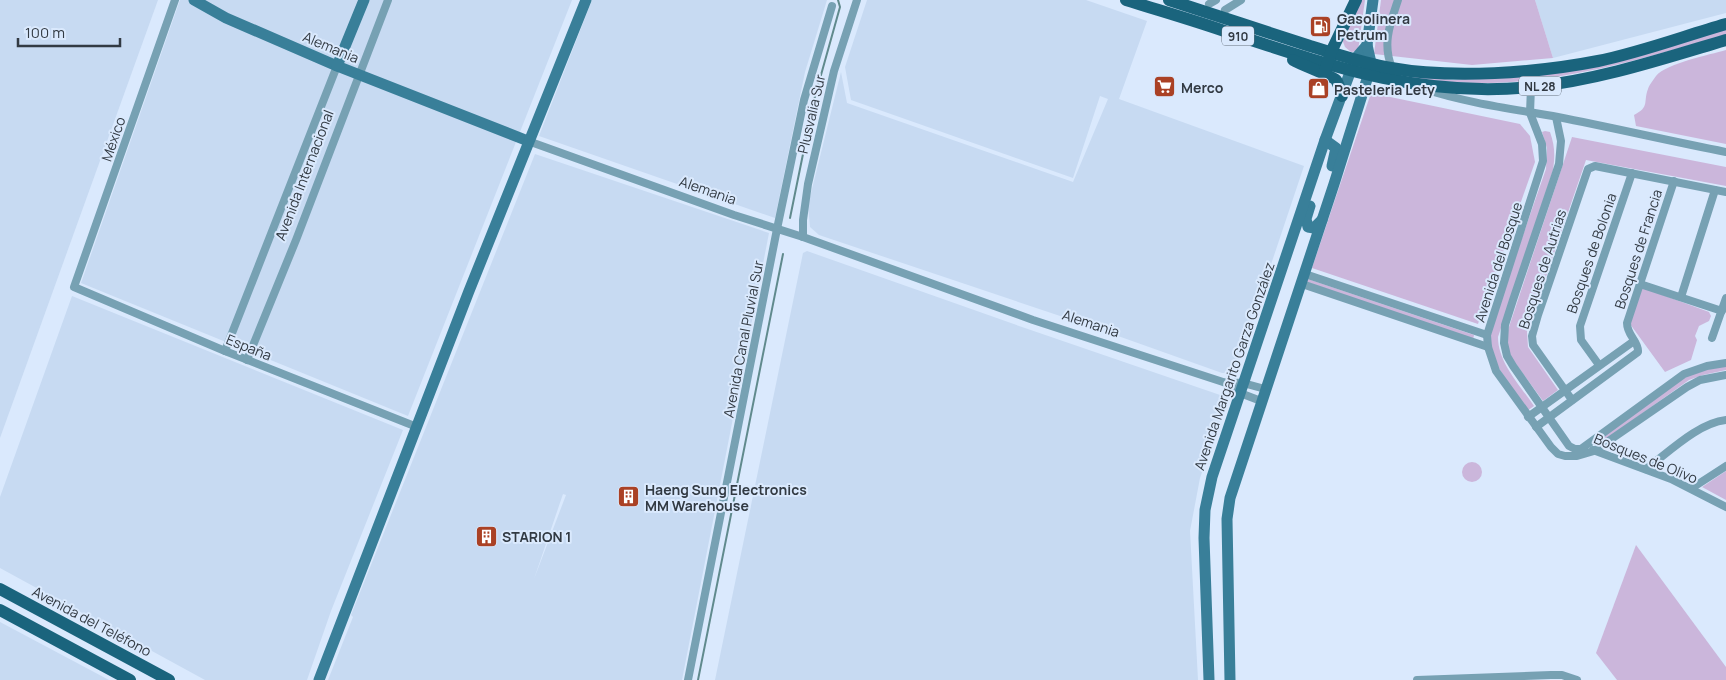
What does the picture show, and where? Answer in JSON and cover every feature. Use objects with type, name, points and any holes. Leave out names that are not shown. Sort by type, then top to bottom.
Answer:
[{"type":"main road","name":"Alemania","points":[[194,0],[226,18],[337,66],[528,141]]},
{"type":"main road","name":"Avenida Internacional","points":[[337,66],[364,0]]},
{"type":"main road","points":[[318,680],[528,141],[586,0]]},
{"type":"main road","name":"910","points":[[1126,0],[1327,63],[1355,59]]},
{"type":"main road","name":"910","points":[[1169,0],[1350,72]]},
{"type":"main road","points":[[1194,0],[1212,2],[1225,10],[1311,38],[1325,46],[1327,63],[1342,96]]},
{"type":"main road","points":[[1327,63],[1356,0]]},
{"type":"main road","points":[[1230,680],[1227,518],[1230,498],[1323,219],[1370,70],[1367,45],[1373,0]]},
{"type":"main road","name":"NL 28","points":[[1350,72],[1392,68],[1465,73],[1562,67],[1641,50],[1726,24]]},
{"type":"main road","name":"NL 28","points":[[1355,59],[1370,70],[1408,84],[1472,89],[1531,87],[1605,75],[1726,40]]},
{"type":"main road","name":"Avenida Margarito Garza González","points":[[1209,680],[1204,538],[1205,510],[1212,477],[1325,140],[1355,59],[1367,45]]},
{"type":"main road","points":[[1325,140],[1336,148],[1331,174],[1334,184]]},
{"type":"main road","points":[[1316,166],[1319,179],[1306,219],[1308,227],[1314,228],[1323,219]]},
{"type":"main road","name":"Avenida del Teléfono","points":[[0,589],[169,680]]},
{"type":"main road","points":[[0,610],[130,680]]},
{"type":"street","name":"México","points":[[74,287],[175,0]]},
{"type":"street","name":"Avenida Internacional","points":[[247,360],[296,240],[388,0]]},
{"type":"street","name":"Plusvalia Sur","points":[[803,237],[803,220],[808,184],[834,71],[857,0]]},
{"type":"street","points":[[1225,10],[1242,0]]},
{"type":"street","points":[[1392,68],[1387,57],[1387,37],[1398,0]]},
{"type":"street","name":"Avenida Canal Pluvial Sur","points":[[688,680],[804,100],[832,6]]},
{"type":"street","name":"Avenida Internacional","points":[[225,351],[337,66]]},
{"type":"street","points":[[1408,84],[1460,99],[1726,152]]},
{"type":"street","points":[[1530,112],[1531,87]]},
{"type":"street","name":"Avenida del Bosque","points":[[1530,112],[1542,144],[1543,161],[1487,335],[1488,347],[1496,371],[1554,451],[1565,456],[1577,456],[1594,450]]},
{"type":"street","name":"Avenida del Bosque","points":[[1556,117],[1561,141],[1559,164],[1513,300],[1504,333],[1504,343],[1506,356],[1562,438],[1575,449],[1584,447]]},
{"type":"street","name":"Alemania","points":[[528,141],[1033,320],[1263,395]]},
{"type":"street","name":"Bosques de Autrias","points":[[1572,400],[1535,350],[1532,336],[1587,171],[1590,167],[1595,166],[1632,173]]},
{"type":"street","points":[[1632,173],[1726,192]]},
{"type":"street","name":"Bosques de Bolonia","points":[[1599,365],[1581,340],[1580,326],[1632,173]]},
{"type":"street","name":"Bosques de Francia","points":[[1572,400],[1639,351],[1629,336],[1627,323],[1674,181]]},
{"type":"street","points":[[1681,298],[1715,190]]},
{"type":"street","points":[[1303,279],[1487,335]]},
{"type":"street","points":[[1303,279],[1488,347]]},
{"type":"street","points":[[1640,284],[1722,311]]},
{"type":"street","name":"España","points":[[74,287],[247,360],[417,426]]},
{"type":"street","points":[[1712,338],[1726,298]]},
{"type":"street","points":[[1528,417],[1634,341]]},
{"type":"street","points":[[1584,447],[1684,374],[1707,366],[1726,363]]},
{"type":"street","points":[[1594,450],[1687,387],[1700,380],[1726,375]]},
{"type":"street","name":"Alemania","points":[[1241,388],[1263,395]]},
{"type":"street","points":[[1536,427],[1572,400]]},
{"type":"street","points":[[1646,469],[1701,428],[1726,420]]},
{"type":"street","name":"Bosques de Olivo","points":[[1584,447],[1692,488],[1726,507]]},
{"type":"street","points":[[1692,488],[1726,466]]},
{"type":"street","points":[[1418,680],[1562,675],[1577,680]]},
{"type":"shaded area","points":[[0,0],[158,0],[0,438]]},
{"type":"shaded area","points":[[180,0],[572,0],[408,416],[81,283]]},
{"type":"shaded area","points":[[592,0],[827,0],[805,72],[775,218],[539,136]]},
{"type":"shaded area","points":[[867,0],[1086,0],[1147,21],[1119,99],[1304,166],[1238,363],[1232,373],[1222,373],[1090,326],[819,235],[810,227],[808,205],[841,72],[847,103],[1073,182],[1108,99],[1100,96],[1073,178],[851,100],[845,67]]},
{"type":"shaded area","points":[[1358,0],[1365,0],[1358,51],[1351,52],[1345,47],[1342,39]]},
{"type":"shaded area","points":[[1381,0],[1535,0],[1553,58],[1472,65],[1374,54]]},
{"type":"shaded area","points":[[1535,0],[1726,0],[1726,13],[1553,58]]},
{"type":"shaded area","points":[[1726,29],[1726,35],[1654,55],[1617,65],[1544,79],[1469,83],[1425,79],[1379,71],[1453,80],[1501,78]]},
{"type":"shaded area","points":[[1726,50],[1726,144],[1636,126],[1634,115],[1644,107],[1649,87],[1661,71],[1678,63]]},
{"type":"shaded area","points":[[1371,93],[1520,124],[1530,136],[1535,162],[1478,324],[1312,268]]},
{"type":"shaded area","points":[[1542,132],[1550,132],[1553,142],[1553,170],[1498,337],[1499,347],[1506,365],[1534,406],[1527,411],[1496,364],[1490,345],[1492,324],[1546,169],[1547,148]]},
{"type":"shaded area","points":[[1572,137],[1726,167],[1726,186],[1586,160],[1527,332],[1528,347],[1558,390],[1543,401],[1511,357],[1507,347],[1508,330]]},
{"type":"shaded area","points":[[535,154],[769,233],[682,680],[328,680],[353,617],[351,615]],"holes":[[[563,494],[566,495],[534,579]]]},
{"type":"shaded area","points":[[807,251],[1223,396],[1227,401],[1200,478],[1190,531],[1198,680],[715,680],[803,253]]},
{"type":"shaded area","points":[[1305,278],[1474,335],[1473,340],[1304,281]]},
{"type":"shaded area","points":[[1641,287],[1709,312],[1711,316],[1709,321],[1699,326],[1695,336],[1697,340],[1691,360],[1665,372],[1630,324]]},
{"type":"shaded area","points":[[72,296],[403,430],[331,611],[307,680],[205,680],[0,568],[0,497]]},
{"type":"shaded area","points":[[1726,367],[1726,370],[1689,380],[1598,445],[1593,444],[1687,376],[1700,371]]},
{"type":"shaded area","points":[[1472,462],[1479,465],[1482,472],[1479,479],[1472,482],[1465,479],[1462,472],[1465,465]]},
{"type":"shaded area","points":[[1726,471],[1726,500],[1702,487]]},
{"type":"shaded area","points":[[1636,545],[1726,667],[1726,680],[1617,680],[1596,653]]},
{"type":"shaded area","points":[[0,622],[109,680],[0,680]]},
{"type":"waterway","points":[[790,218],[814,100],[840,7],[838,0]]},
{"type":"waterway","points":[[698,680],[783,254]]},
{"type":"place","name":"Gasolinera Petrum","points":[[1321,26]]},
{"type":"place","name":"Merco","points":[[1165,87]]},
{"type":"place","name":"Pasteleria Lety","points":[[1318,89]]},
{"type":"place","name":"Haeng Sung Electronics MM Warehouse","points":[[629,497]]},
{"type":"place","name":"STARION 1","points":[[486,536]]}]
